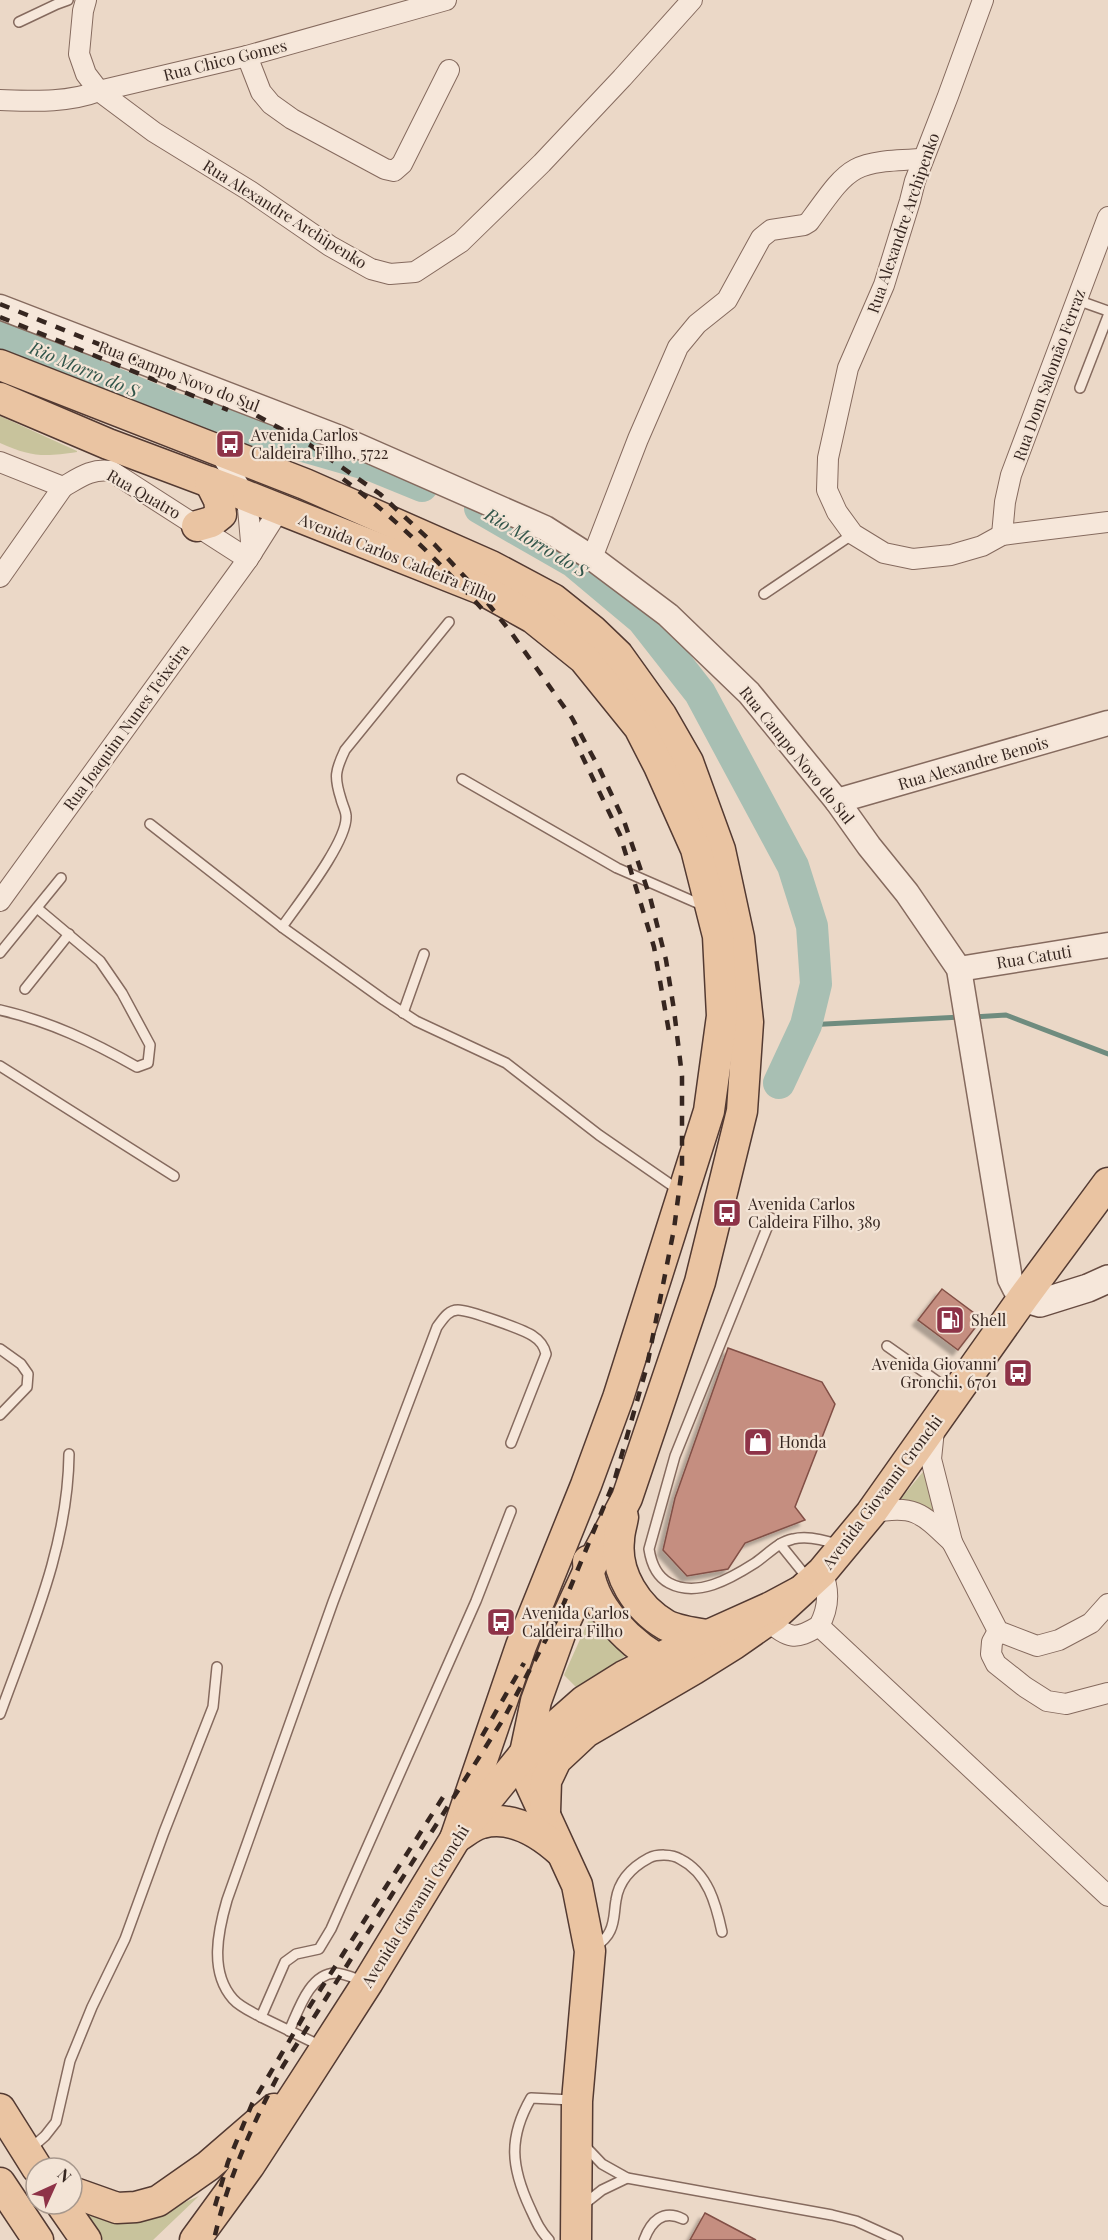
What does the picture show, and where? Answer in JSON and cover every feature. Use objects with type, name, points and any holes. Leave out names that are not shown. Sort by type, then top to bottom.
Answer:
[{"type":"main road","name":"Avenida Carlos Caldeira Filho","points":[[0,365],[305,484],[491,566],[553,599],[593,631],[618,655],[661,715],[688,762],[720,850],[740,938],[748,1022],[742,1111],[700,1282],[627,1498],[588,1572],[547,1669],[536,1701],[525,1753]]},
{"type":"main road","name":"Avenida Carlos Caldeira Filho","points":[[0,398],[108,444],[481,589],[533,618],[584,659],[639,727],[696,849],[717,936],[722,1016],[709,1111],[685,1193],[618,1398],[586,1485],[521,1646],[455,1839]]},
{"type":"main road","points":[[197,526],[211,522],[221,513],[219,500],[210,482]]},
{"type":"main road","name":"Avenida Giovanni Gronchi","points":[[545,1815],[546,1781],[556,1760],[586,1732],[694,1669],[767,1621],[811,1582],[871,1513],[1023,1298],[1108,1183]]},
{"type":"main road","points":[[1023,1298],[1040,1303],[1088,1288],[1108,1279]]},
{"type":"main road","points":[[586,1485],[588,1572],[603,1609],[635,1644],[677,1669],[694,1669]]},
{"type":"main road","points":[[627,1498],[618,1541],[620,1563],[633,1595],[650,1613],[668,1625],[687,1632],[707,1635]]},
{"type":"main road","name":"Avenida Giovanni Gronchi","points":[[195,2240],[249,2166],[303,2083],[455,1839],[525,1753],[584,1701],[657,1658],[771,1607],[811,1582]]},
{"type":"main road","points":[[547,1669],[562,1685],[584,1701]]},
{"type":"main road","points":[[525,1753],[526,1774],[577,1885],[590,1951],[577,2101],[576,2240]]},
{"type":"main road","points":[[455,1839],[480,1823],[510,1821],[549,1841],[564,1854]]},
{"type":"main road","points":[[84,2196],[117,2208],[136,2207],[158,2201],[208,2166],[303,2083]]},
{"type":"main road","points":[[0,2109],[29,2156]]},
{"type":"main road","points":[[0,2183],[39,2240]]},
{"type":"main road","points":[[69,2216],[86,2240]]},
{"type":"street","name":"Rua Alexandre Archipenko","points":[[86,0],[79,54],[86,74],[99,91],[154,132],[240,185],[330,246],[372,269],[390,274],[415,272],[461,242],[542,163],[692,0]]},
{"type":"street","name":"Rua Chico Gomes","points":[[0,100],[69,99],[85,96],[248,56],[446,0]]},
{"type":"street","name":"Rua Alexandre Archipenko","points":[[983,0],[922,159],[884,285],[848,368],[828,458],[827,490],[837,512],[853,534],[884,553],[913,559],[951,555],[982,546],[1002,536],[1108,522]]},
{"type":"street","points":[[248,56],[261,92],[281,112],[385,169],[394,171],[402,164],[450,70]]},
{"type":"street","points":[[592,558],[678,347],[697,324],[727,300],[761,238],[771,230],[804,225],[809,222],[839,180],[851,170],[872,162],[922,159]]},
{"type":"street","name":"Rua Dom Salomão Ferraz","points":[[1002,536],[1005,502],[1011,475],[1060,350],[1108,217]]},
{"type":"street","name":"Rua Campo Novo do Sul","points":[[0,307],[340,438],[545,528],[592,558],[668,615],[750,693],[907,893],[959,969],[1010,1279],[1023,1298]]},
{"type":"street","points":[[220,452],[244,495],[248,508],[250,556]]},
{"type":"street","points":[[0,462],[63,487],[0,577]]},
{"type":"street","name":"Rua Quatro","points":[[63,487],[89,472],[100,469],[111,471],[197,526],[250,556]]},
{"type":"street","name":"Rua Joaquim Nunes Teixeira","points":[[0,901],[250,556],[279,510]]},
{"type":"street","name":"Rua Alexandre Benois","points":[[837,801],[1108,723]]},
{"type":"street","name":"Rua Catuti","points":[[959,969],[1108,945]]},
{"type":"street","points":[[935,1424],[931,1459],[952,1542],[998,1631],[1037,1646],[1059,1640],[1091,1623],[1108,1604]]},
{"type":"street","points":[[871,1513],[887,1509],[910,1509],[930,1521],[952,1542]]},
{"type":"street","points":[[767,1621],[784,1634],[793,1637],[801,1637],[819,1626],[828,1601],[826,1581],[811,1582]]},
{"type":"street","points":[[819,1626],[1108,1896]]},
{"type":"street","points":[[998,1631],[992,1642],[991,1654],[996,1664],[1047,1701],[1066,1704],[1108,1693]]},
{"type":"lane","points":[[19,22],[68,0]]},
{"type":"lane","points":[[1077,300],[1108,314],[1080,388]]},
{"type":"lane","points":[[765,594],[853,534]]},
{"type":"lane","points":[[282,927],[334,852],[343,833],[346,816],[336,782],[337,768],[345,750],[449,622]]},
{"type":"lane","points":[[462,779],[617,868],[709,908]]},
{"type":"lane","points":[[150,824],[282,927],[403,1013],[506,1062],[599,1135],[685,1193]]},
{"type":"lane","points":[[0,954],[61,878]]},
{"type":"lane","points":[[0,1010],[32,1017],[100,1045],[137,1066],[148,1063],[150,1045],[122,993],[100,961],[37,908]]},
{"type":"lane","points":[[25,989],[69,934]]},
{"type":"lane","points":[[403,1013],[424,954]]},
{"type":"lane","points":[[0,1066],[174,1176]]},
{"type":"lane","points":[[771,1218],[675,1456],[649,1549],[651,1563],[664,1580],[687,1590],[722,1581],[754,1564],[780,1544],[794,1538],[818,1539],[842,1547]]},
{"type":"lane","points":[[325,2048],[261,2017],[234,2000],[220,1977],[218,1947],[222,1919],[333,1602],[437,1327],[447,1314],[459,1310],[483,1317],[531,1334],[543,1344],[546,1354],[511,1443]]},
{"type":"lane","points":[[887,1346],[956,1395]]},
{"type":"lane","points":[[0,1349],[21,1364],[28,1374],[27,1387],[0,1415]]},
{"type":"lane","points":[[0,1714],[54,1564],[69,1489],[69,1454]]},
{"type":"lane","points":[[261,2017],[285,1962],[297,1954],[319,1949],[332,1929],[476,1601],[511,1511]]},
{"type":"lane","points":[[780,1544],[811,1582]]},
{"type":"lane","points":[[34,2156],[56,2122],[70,2061],[92,2007],[125,1939],[213,1707],[217,1667]]},
{"type":"lane","points":[[590,1951],[604,1941],[610,1932],[615,1918],[619,1889],[630,1869],[654,1855],[676,1856],[687,1862],[698,1873],[709,1888],[716,1905],[722,1932]]},
{"type":"lane","points":[[289,2031],[317,1980],[335,1973],[368,1982]]},
{"type":"lane","points":[[549,2240],[537,2227],[517,2174],[514,2164],[516,2130],[531,2098],[556,2097],[577,2101]]},
{"type":"lane","points":[[578,2138],[602,2164],[627,2178],[832,2215],[856,2222],[898,2240]]},
{"type":"lane","points":[[576,2210],[602,2190],[627,2178]]},
{"type":"lane","points":[[644,2240],[648,2228],[664,2215],[674,2214],[683,2219]]},
{"type":"shaded area","points":[[0,416],[77,452],[38,455],[0,443]]},
{"type":"shaded area","points":[[927,1467],[945,1530],[899,1501]]},
{"type":"shaded area","points":[[591,1615],[599,1629],[628,1654],[578,1689],[564,1675]]},
{"type":"shaded area","points":[[199,2196],[153,2240],[103,2240],[84,2210],[161,2213]]},
{"type":"building","name":"Shell","points":[[942,1289],[982,1319],[958,1350],[918,1320]]},
{"type":"building","name":"Honda","points":[[728,1348],[822,1382],[835,1404],[795,1507],[805,1520],[745,1543],[728,1569],[687,1576],[663,1550],[675,1498]]},
{"type":"building","points":[[705,2213],[756,2240],[690,2240]]},
{"type":"waterway","name":"Rio Morro do S","points":[[0,335],[175,409],[373,466],[422,486]]},
{"type":"waterway","name":"Rio Morro do S","points":[[480,508],[574,562],[642,619],[700,693],[793,866],[812,926],[816,984],[806,1025],[779,1083]]},
{"type":"waterway","points":[[973,1017],[1006,1015],[1108,1054]]},
{"type":"waterway","points":[[806,1025],[961,1017]]},
{"type":"railway","points":[[0,304],[170,373],[234,403],[310,445],[380,494],[435,545],[478,591],[510,631],[572,718],[624,821],[650,897],[666,960],[682,1076],[682,1168],[674,1229],[647,1366],[614,1482],[559,1615],[504,1718],[283,2066],[242,2151],[226,2195],[214,2240]]},
{"type":"railway","points":[[0,317],[228,410]]},
{"type":"railway","points":[[343,479],[417,542],[485,612]]},
{"type":"railway","points":[[573,737],[620,835],[654,947],[669,1032]]},
{"type":"railway","points":[[482,1736],[524,1663]]},
{"type":"railway","points":[[215,2206],[228,2162],[252,2104],[308,2009],[445,1794]]},
{"type":"place","name":"Avenida Carlos Caldeira Filho, 5722","points":[[230,444]]},
{"type":"place","name":"Avenida Carlos Caldeira Filho, 389","points":[[727,1213]]},
{"type":"place","name":"Shell","points":[[950,1320]]},
{"type":"place","name":"Avenida Giovanni Gronchi, 6701","points":[[1018,1373]]},
{"type":"place","name":"Honda","points":[[758,1442]]},
{"type":"place","name":"Avenida Carlos Caldeira Filho","points":[[501,1622]]}]
